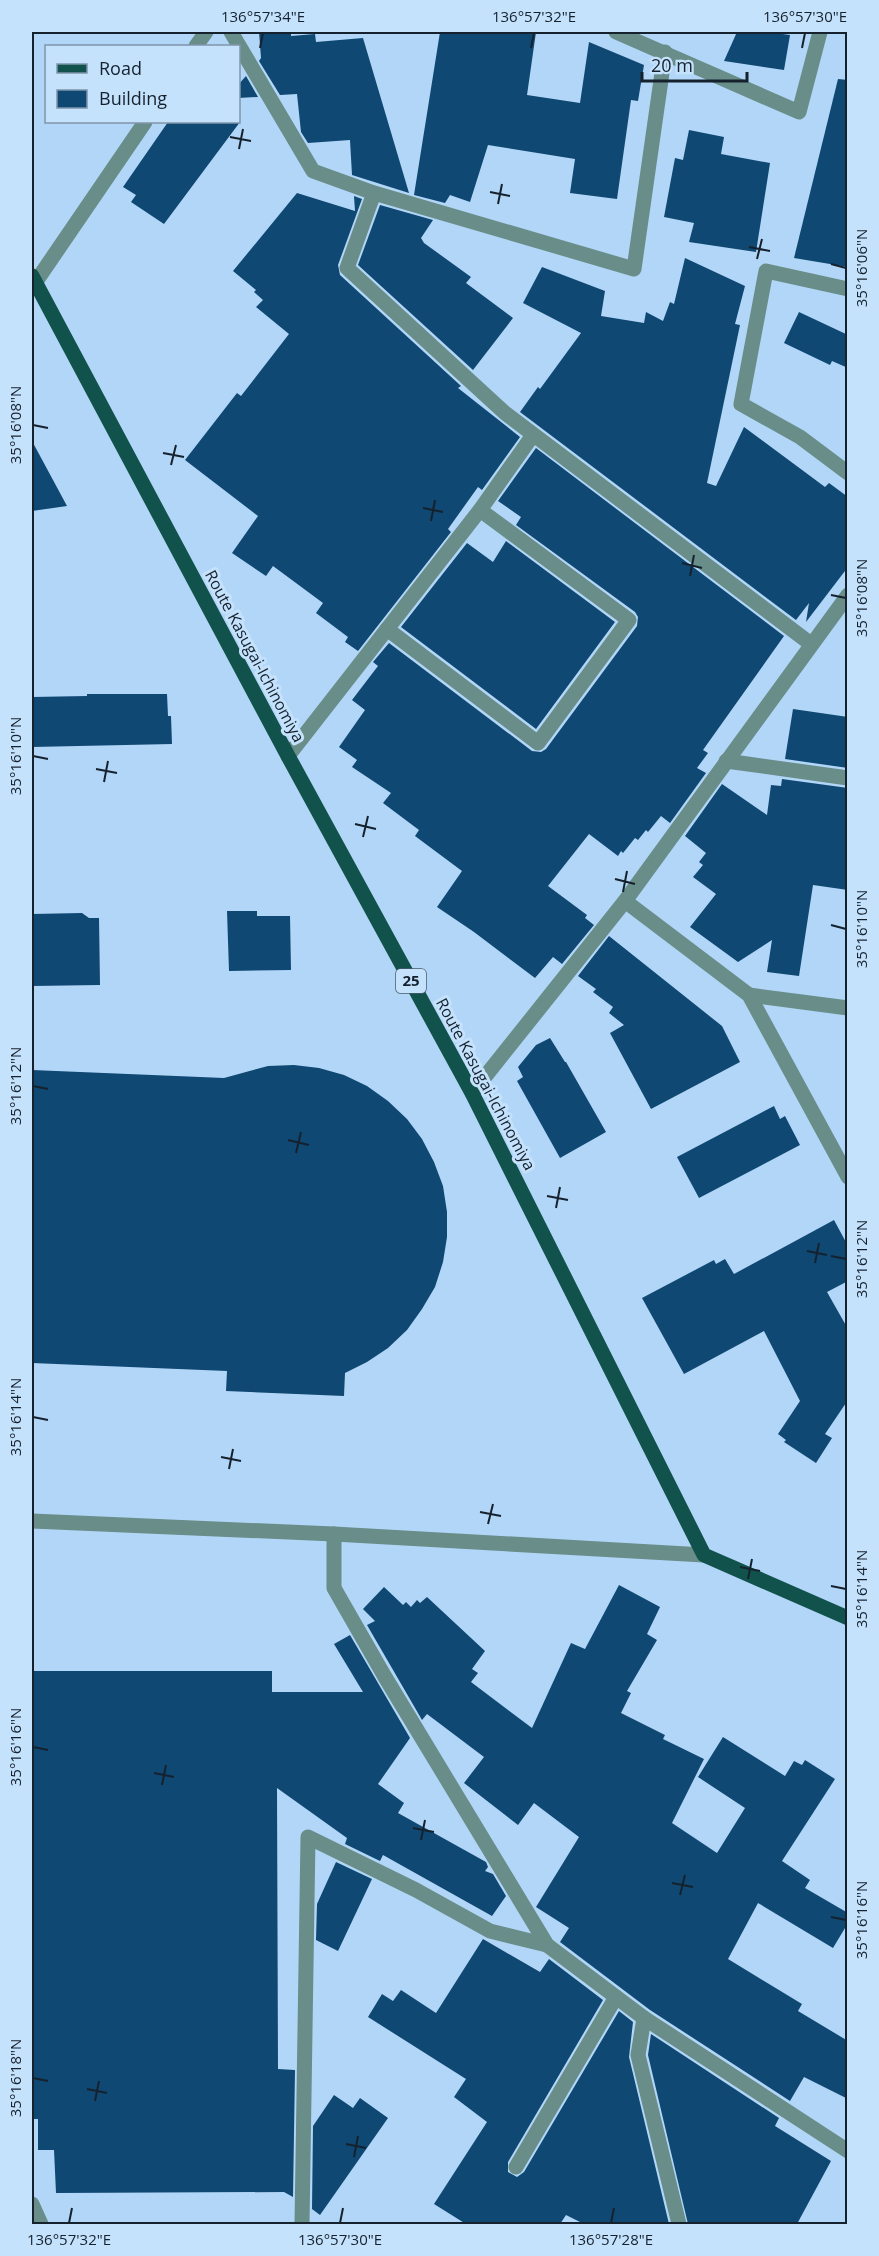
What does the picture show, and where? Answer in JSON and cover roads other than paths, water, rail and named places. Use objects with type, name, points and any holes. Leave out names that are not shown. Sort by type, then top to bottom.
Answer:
[{"type":"main road","name":"Route Kasugai-Ichinomiya","points":[[33,280],[472,1093],[704,1555]]},
{"type":"main road","points":[[704,1555],[848,1618]]},
{"type":"street","points":[[197,45],[206,32]]},
{"type":"street","points":[[231,32],[239,45]]},
{"type":"street","points":[[615,32],[799,112],[820,32]]},
{"type":"street","points":[[240,47],[313,171],[374,193],[634,269],[665,52]]},
{"type":"street","points":[[33,280],[144,123]]},
{"type":"street","points":[[374,193],[347,268],[505,413],[811,644]]},
{"type":"street","points":[[848,289],[766,271],[741,404],[800,437],[848,472]]},
{"type":"street","points":[[288,756],[480,510],[533,435]]},
{"type":"street","points":[[387,629],[538,742],[629,621],[480,510]]},
{"type":"street","points":[[472,1093],[625,902],[848,595]]},
{"type":"street","points":[[726,761],[848,778]]},
{"type":"street","points":[[625,902],[749,995],[848,1177]]},
{"type":"street","points":[[749,995],[848,1008]]},
{"type":"street","points":[[32,1521],[334,1534],[704,1555]]},
{"type":"street","points":[[334,1534],[334,1588],[385,1677],[547,1945],[644,2018],[848,2151]]},
{"type":"street","points":[[302,2224],[308,1837],[416,1890],[490,1931],[547,1945]]},
{"type":"street","points":[[516,2167],[616,1997]]},
{"type":"street","points":[[644,2018],[639,2055],[679,2224]]},
{"type":"street","points":[[32,2204],[41,2224]]}]
